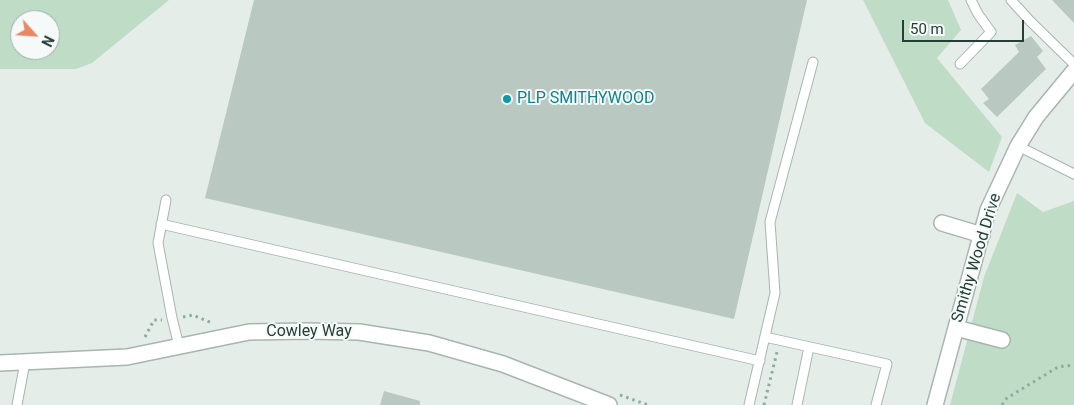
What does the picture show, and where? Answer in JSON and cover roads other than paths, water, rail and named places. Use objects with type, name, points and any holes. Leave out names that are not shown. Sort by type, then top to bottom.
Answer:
[{"type":"street","name":"Smithy Wood Drive","points":[[936,405],[988,210],[1018,146],[1036,117],[1074,71]]},
{"type":"street","points":[[942,223],[982,234]]},
{"type":"street","points":[[956,328],[1002,340]]},
{"type":"street","name":"Cowley Way","points":[[0,363],[127,357],[249,332],[359,332],[429,343],[503,364],[609,405]]},
{"type":"lane","points":[[960,64],[991,32],[971,0]]},
{"type":"lane","points":[[1017,2],[1074,64]]},
{"type":"lane","points":[[750,405],[775,292],[770,222],[813,62]]},
{"type":"lane","points":[[1018,146],[1074,174]]},
{"type":"lane","points":[[166,200],[158,242],[179,346]]},
{"type":"lane","points":[[161,224],[760,361]]},
{"type":"lane","points":[[765,337],[886,364],[876,405]]},
{"type":"lane","points":[[796,405],[809,347]]},
{"type":"lane","points":[[17,405],[25,362]]},
{"type":"place","name":"PLP SMITHYWOOD","points":[[507,99]]}]
